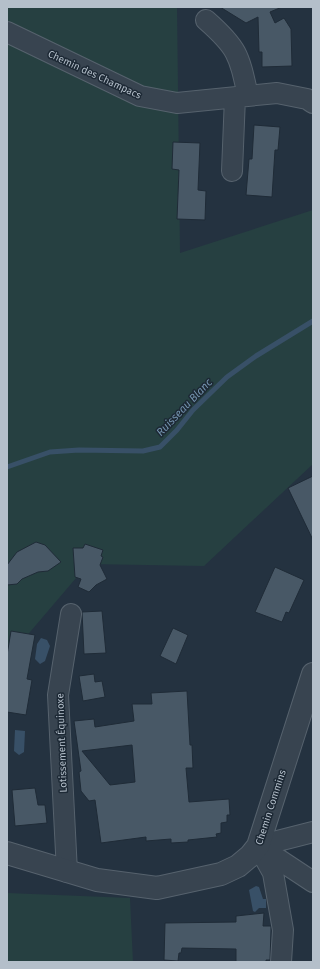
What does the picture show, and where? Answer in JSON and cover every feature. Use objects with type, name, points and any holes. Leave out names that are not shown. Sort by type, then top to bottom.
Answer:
[{"type":"street","points":[[206,20],[227,38],[236,51],[242,65],[241,96],[232,171]]},
{"type":"street","name":"Chemin des Champacs","points":[[7,32],[140,96],[177,103],[276,93],[307,99],[313,103]]},
{"type":"street","name":"Lotissement Équinoxe","points":[[67,872],[58,695],[71,614]]},
{"type":"street","name":"Chemin Commins","points":[[7,853],[97,880],[157,888],[221,874],[238,866],[250,856],[258,846],[313,674]]},
{"type":"street","points":[[258,846],[313,832]]},
{"type":"street","points":[[258,846],[313,882]]},
{"type":"street","points":[[258,846],[273,873],[283,930],[281,962]]},
{"type":"green space","points":[[7,7],[177,7],[180,253],[313,210],[313,464],[204,566],[88,564],[7,659]]},
{"type":"green space","points":[[7,893],[130,898],[133,962],[7,962]]},
{"type":"water","points":[[41,638],[47,640],[50,646],[45,661],[40,664],[35,659],[37,644]]},
{"type":"water","points":[[15,730],[25,731],[24,752],[19,755],[14,751]]},
{"type":"water","points":[[256,886],[259,887],[263,899],[266,899],[266,908],[259,908],[255,912],[253,911],[249,890]]},
{"type":"building","points":[[220,7],[282,7],[270,12],[275,23],[284,18],[291,29],[292,66],[262,67],[262,52],[259,52],[258,17],[246,23]]},
{"type":"building","points":[[254,125],[280,127],[278,150],[275,150],[272,197],[246,195],[249,159],[252,159]]},
{"type":"building","points":[[173,142],[200,143],[198,190],[206,191],[205,220],[177,219],[179,170],[172,169]]},
{"type":"building","points":[[313,476],[313,540],[288,488]]},
{"type":"building","points":[[36,542],[45,545],[61,562],[48,571],[38,572],[22,579],[17,584],[7,585],[7,565],[17,552]]},
{"type":"building","points":[[85,544],[103,550],[101,556],[103,557],[100,565],[107,579],[96,585],[89,592],[78,587],[81,579],[75,577],[73,548],[83,548]]},
{"type":"building","points":[[275,567],[304,580],[289,613],[286,612],[282,622],[255,612]]},
{"type":"building","points":[[102,611],[106,653],[84,654],[82,612]]},
{"type":"building","points":[[173,628],[188,635],[176,664],[160,656]]},
{"type":"building","points":[[11,631],[35,635],[27,679],[32,680],[26,715],[7,712],[7,655]]},
{"type":"building","points":[[94,674],[95,682],[102,681],[105,697],[83,701],[79,676]]},
{"type":"building","points":[[187,691],[190,745],[192,745],[193,768],[186,768],[189,802],[229,799],[230,815],[227,815],[227,822],[221,823],[221,833],[216,834],[217,837],[188,840],[188,842],[171,843],[171,839],[146,841],[146,837],[101,843],[95,800],[89,801],[81,791],[79,772],[81,771],[74,721],[94,719],[95,727],[134,721],[132,704],[152,704],[151,693]],"holes":[[[132,745],[135,782],[110,785],[82,751]]]},
{"type":"building","points":[[35,788],[38,805],[45,805],[47,823],[15,826],[12,790]]},
{"type":"building","points":[[264,913],[263,926],[271,926],[270,960],[266,960],[266,962],[236,962],[236,949],[182,948],[181,953],[179,953],[178,961],[164,960],[165,923],[236,922],[236,916]]},
{"type":"waterway","name":"Ruisseau Blanc","points":[[7,467],[50,452],[79,450],[143,451],[160,447],[177,430],[193,410],[227,377],[256,356],[313,321]]}]
